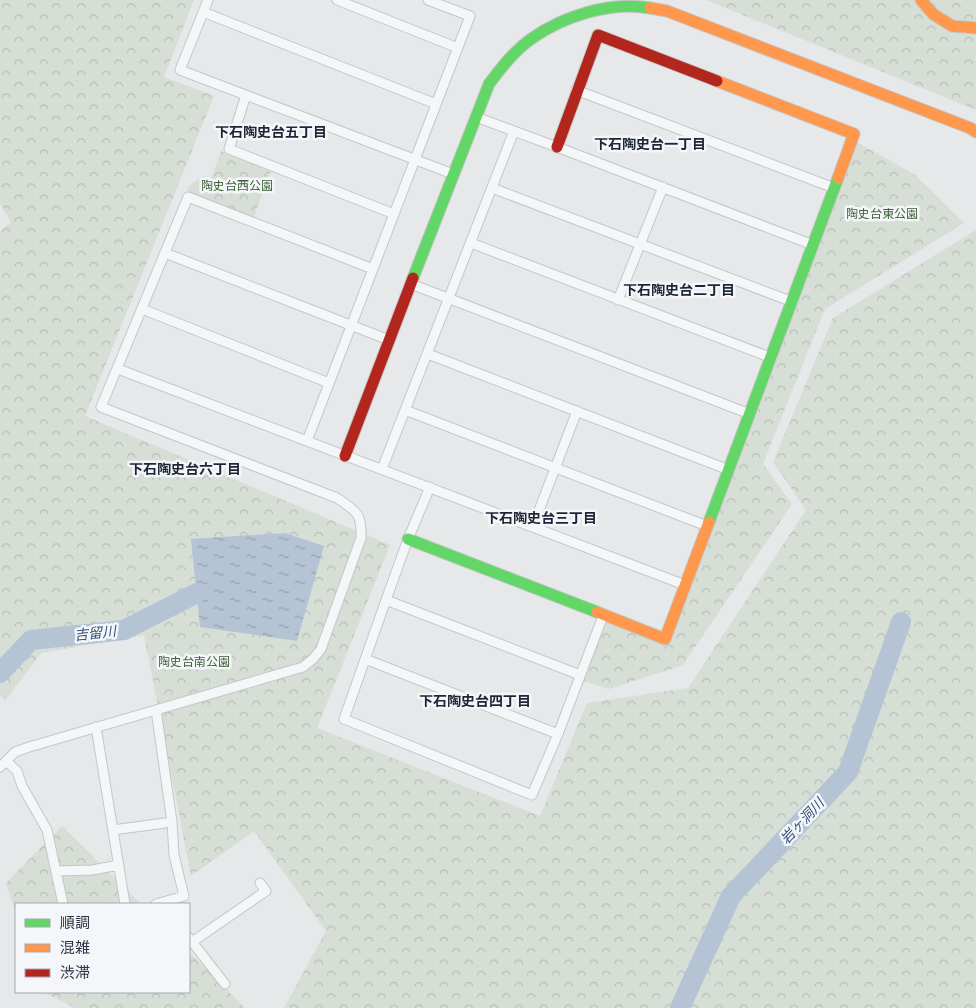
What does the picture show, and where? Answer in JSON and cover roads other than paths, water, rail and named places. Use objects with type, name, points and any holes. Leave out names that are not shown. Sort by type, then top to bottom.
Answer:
[{"type":"street","points":[[208,0],[180,70],[453,174]]},
{"type":"street","points":[[338,0],[458,48]]},
{"type":"street","points":[[307,442],[470,16],[428,0]]},
{"type":"street","points":[[921,0],[933,14],[952,26],[976,28]]},
{"type":"street","points":[[345,456],[489,84],[506,62],[530,40],[551,27],[591,12],[613,8],[639,6],[667,11],[970,128],[976,132]]},
{"type":"street","points":[[203,12],[436,104]]},
{"type":"street","points":[[408,539],[665,639],[793,302],[854,134],[598,35],[576,90],[557,146]]},
{"type":"street","points":[[576,90],[834,188]]},
{"type":"street","points":[[246,95],[229,149],[394,214]]},
{"type":"street","points":[[476,117],[557,146],[813,245]]},
{"type":"street","points":[[382,469],[514,131]]},
{"type":"street","points":[[618,300],[662,187]]},
{"type":"street","points":[[492,188],[793,302]]},
{"type":"street","points":[[63,903],[47,830],[22,786],[16,771],[3,764],[14,752],[303,667],[321,649],[361,538],[361,522],[354,510],[337,498],[101,408],[188,197],[373,269]]},
{"type":"street","points":[[471,243],[772,358]]},
{"type":"street","points":[[165,253],[389,340]]},
{"type":"street","points":[[411,284],[750,414]]},
{"type":"street","points":[[142,309],[329,383]]},
{"type":"street","points":[[428,354],[729,470]]},
{"type":"street","points":[[118,369],[685,585]]},
{"type":"street","points":[[406,410],[707,526]]},
{"type":"street","points":[[533,526],[577,411]]},
{"type":"street","points":[[430,487],[408,539],[344,719],[532,795],[558,734],[602,616]]},
{"type":"street","points":[[386,600],[580,675]]},
{"type":"street","points":[[365,659],[558,734]]},
{"type":"street","points":[[156,710],[172,822],[174,855],[184,896],[163,903]]},
{"type":"street","points":[[96,727],[126,903]]},
{"type":"street","points":[[113,830],[172,822]]},
{"type":"street","points":[[56,871],[92,870],[119,866]]},
{"type":"street","points":[[225,984],[190,939],[266,891],[260,883]]},
{"type":"water","points":[[285,533],[324,546],[297,641],[200,627],[191,539]]},
{"type":"waterway","name":"吉留川","points":[[0,673],[31,640],[124,630],[197,593]]},
{"type":"waterway","name":"岩ヶ洞川","points":[[680,1008],[731,896],[848,772],[901,622]]},
{"type":"district","name":"下石陶史台五丁目","points":[[271,132]]},
{"type":"district","name":"下石陶史台一丁目","points":[[650,144]]},
{"type":"district","name":"下石陶史台二丁目","points":[[679,290]]},
{"type":"district","name":"下石陶史台六丁目","points":[[185,469]]},
{"type":"district","name":"下石陶史台三丁目","points":[[541,518]]},
{"type":"district","name":"下石陶史台四丁目","points":[[475,701]]},
{"type":"park label","name":"陶史台西公園","points":[[237,186]]},
{"type":"park label","name":"陶史台東公園","points":[[882,214]]},
{"type":"park label","name":"陶史台南公園","points":[[194,662]]}]
